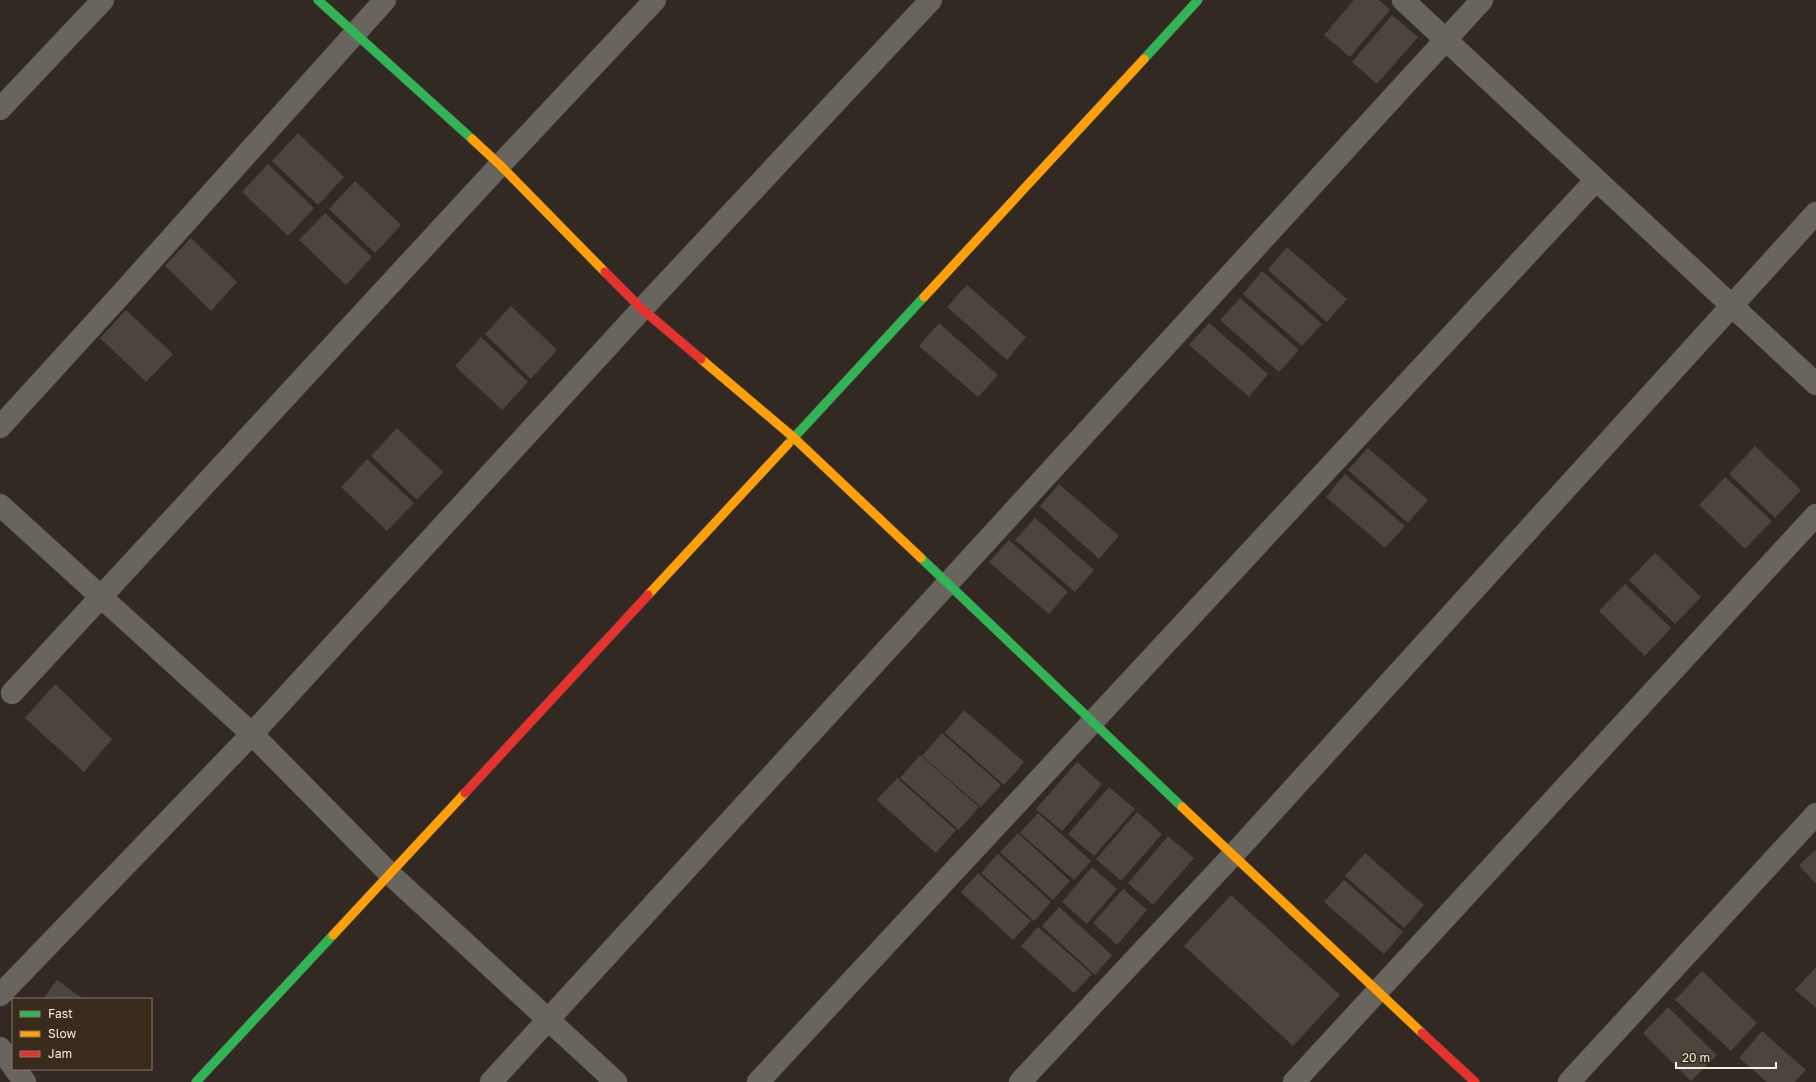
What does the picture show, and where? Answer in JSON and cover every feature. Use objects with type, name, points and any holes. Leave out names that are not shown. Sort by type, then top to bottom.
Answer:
[{"type":"street","points":[[0,109],[103,0]]},
{"type":"street","points":[[318,0],[500,165],[642,309],[793,437],[1377,992],[1475,1082]]},
{"type":"street","points":[[0,427],[385,0]]},
{"type":"street","points":[[12,692],[500,165],[655,0]]},
{"type":"street","points":[[0,995],[252,734],[642,309],[931,0]]},
{"type":"street","points":[[196,1082],[1198,0]]},
{"type":"street","points":[[1403,0],[1816,384]]},
{"type":"street","points":[[491,1082],[1482,0]]},
{"type":"street","points":[[758,1082],[1596,180]]},
{"type":"street","points":[[1020,1082],[1233,855],[1816,213]]},
{"type":"street","points":[[0,505],[102,596],[252,734],[390,874],[616,1082]]},
{"type":"street","points":[[1294,1082],[1816,514]]},
{"type":"street","points":[[1569,1082],[1816,814]]},
{"type":"street","points":[[0,1048],[12,1065]]},
{"type":"street","points":[[16,1070],[24,1082]]},
{"type":"building","points":[[1354,0],[1379,0],[1390,10],[1350,57],[1324,35]]},
{"type":"building","points":[[1392,15],[1418,37],[1377,84],[1352,62]]},
{"type":"building","points":[[298,133],[344,177],[318,205],[272,161]]},
{"type":"building","points":[[268,164],[314,208],[288,236],[242,192]]},
{"type":"building","points":[[355,181],[401,225],[375,253],[329,209]]},
{"type":"building","points":[[325,213],[372,257],[346,285],[299,240]]},
{"type":"building","points":[[191,238],[237,282],[211,311],[165,266]]},
{"type":"building","points":[[1287,247],[1347,299],[1327,322],[1268,270]]},
{"type":"building","points":[[1262,271],[1322,324],[1302,346],[1243,294]]},
{"type":"building","points":[[967,285],[1026,337],[1007,360],[947,307]]},
{"type":"building","points":[[1240,298],[1299,350],[1279,372],[1220,320]]},
{"type":"building","points":[[511,306],[557,350],[531,379],[485,334]]},
{"type":"building","points":[[126,310],[173,354],[146,382],[100,338]]},
{"type":"building","points":[[939,323],[998,375],[978,397],[919,346]]},
{"type":"building","points":[[1209,323],[1268,374],[1249,397],[1189,345]]},
{"type":"building","points":[[481,337],[528,382],[502,410],[455,366]]},
{"type":"building","points":[[397,428],[443,472],[417,500],[371,456]]},
{"type":"building","points":[[1755,446],[1801,490],[1775,518],[1729,474]]},
{"type":"building","points":[[1368,448],[1428,500],[1408,523],[1348,470]]},
{"type":"building","points":[[367,459],[414,503],[387,531],[341,487]]},
{"type":"building","points":[[1345,474],[1405,526],[1385,548],[1326,497]]},
{"type":"building","points":[[1725,477],[1772,521],[1745,549],[1699,505]]},
{"type":"building","points":[[1059,484],[1119,536],[1099,559],[1040,506]]},
{"type":"building","points":[[1035,518],[1094,570],[1075,592],[1015,540]]},
{"type":"building","points":[[1009,540],[1068,592],[1049,614],[989,562]]},
{"type":"building","points":[[1655,553],[1701,597],[1675,624],[1629,580]]},
{"type":"building","points":[[1625,584],[1671,628],[1645,656],[1599,611]]},
{"type":"building","points":[[55,684],[112,739],[84,772],[25,718]]},
{"type":"building","points":[[964,710],[1024,762],[1004,785],[945,733]]},
{"type":"building","points":[[942,733],[1001,785],[981,807],[922,756]]},
{"type":"building","points":[[920,755],[979,807],[959,830],[900,778]]},
{"type":"building","points":[[1077,762],[1102,784],[1062,831],[1036,809]]},
{"type":"building","points":[[897,778],[956,830],[936,853],[877,800]]},
{"type":"building","points":[[1109,787],[1135,809],[1094,856],[1068,834]]},
{"type":"building","points":[[1137,812],[1162,834],[1121,881],[1096,859]]},
{"type":"building","points":[[1038,813],[1091,861],[1074,880],[1020,833]]},
{"type":"building","points":[[1018,833],[1070,881],[1053,900],[1000,852]]},
{"type":"building","points":[[1168,836],[1194,858],[1153,905],[1128,883]]},
{"type":"building","points":[[1816,850],[1816,884],[1799,865]]},
{"type":"building","points":[[1365,853],[1424,905],[1404,928],[1345,876]]},
{"type":"building","points":[[998,854],[1051,902],[1034,921],[981,873]]},
{"type":"building","points":[[1092,867],[1117,889],[1087,924],[1062,902]]},
{"type":"building","points":[[978,873],[1031,921],[1013,940],[961,892]]},
{"type":"building","points":[[1344,880],[1403,932],[1384,954],[1324,902]]},
{"type":"building","points":[[1123,889],[1147,910],[1117,945],[1093,923]]},
{"type":"building","points":[[1231,895],[1340,995],[1293,1046],[1184,946]]},
{"type":"building","points":[[1059,907],[1112,955],[1095,975],[1042,926]]},
{"type":"building","points":[[1038,927],[1092,974],[1074,993],[1021,946]]},
{"type":"building","points":[[1816,967],[1816,1008],[1795,990]]},
{"type":"building","points":[[1702,971],[1757,1023],[1731,1051],[1675,1000]]},
{"type":"building","points":[[57,980],[82,998],[44,998]]},
{"type":"building","points":[[1668,1007],[1717,1055],[1691,1081],[1643,1033]]},
{"type":"building","points":[[1762,1031],[1806,1070],[1795,1082],[1767,1082],[1739,1058]]},
{"type":"traffic: fast","points":[[318,0],[472,139]]},
{"type":"traffic: fast","points":[[1144,59],[1198,0]]},
{"type":"traffic: fast","points":[[788,444],[924,297]]},
{"type":"traffic: fast","points":[[921,558],[1182,807]]},
{"type":"traffic: fast","points":[[196,1082],[333,935]]},
{"type":"traffic: slow","points":[[924,297],[1144,59]]},
{"type":"traffic: slow","points":[[472,139],[500,165],[605,272]]},
{"type":"traffic: slow","points":[[701,359],[793,437],[921,558]]},
{"type":"traffic: slow","points":[[648,595],[788,444]]},
{"type":"traffic: slow","points":[[333,935],[465,793]]},
{"type":"traffic: slow","points":[[1182,807],[1422,1033]]},
{"type":"traffic: jam","points":[[605,272],[642,309],[701,359]]},
{"type":"traffic: jam","points":[[465,793],[648,595]]},
{"type":"traffic: jam","points":[[1422,1033],[1475,1082]]}]
